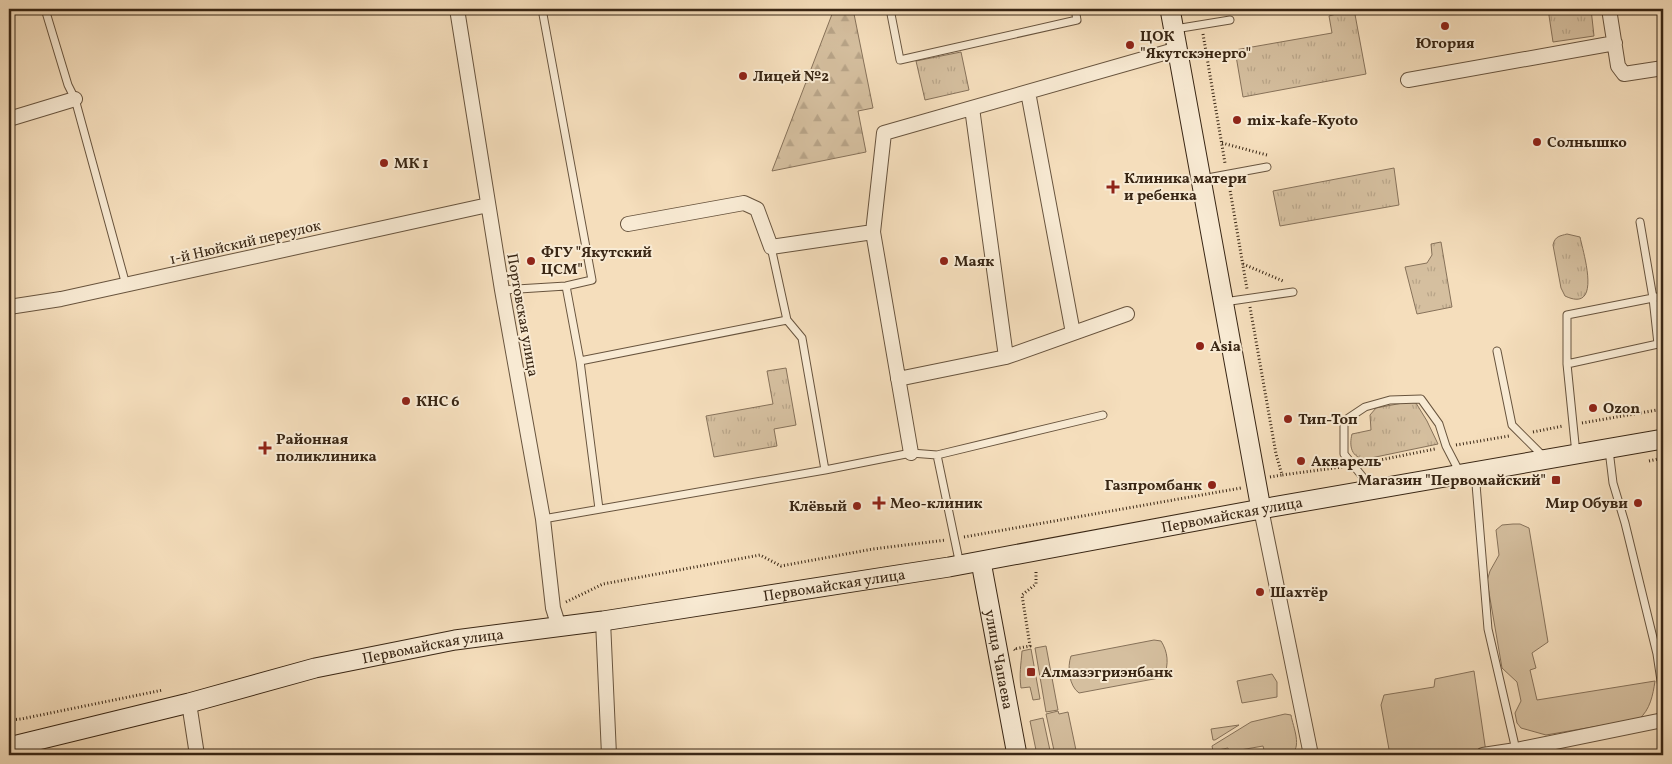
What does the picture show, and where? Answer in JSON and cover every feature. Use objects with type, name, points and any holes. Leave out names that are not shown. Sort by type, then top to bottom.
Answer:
[{"type":"main road","points":[[1170,9],[1261,509]]},
{"type":"main road","name":"Первомайская улица","points":[[9,747],[189,703],[315,668],[455,640],[604,621],[980,562],[1261,509],[1663,439]]},
{"type":"main road","name":"улица Чапаева","points":[[980,562],[1017,755]]},
{"type":"street","name":"Портовская улица","points":[[457,9],[502,290],[543,519],[553,608],[559,627]]},
{"type":"street","points":[[1609,9],[1618,66],[1624,74],[1663,68]]},
{"type":"street","points":[[1408,80],[1615,43]]},
{"type":"street","points":[[911,453],[873,232],[884,133],[1178,49]]},
{"type":"street","points":[[1028,92],[1073,333]]},
{"type":"street","points":[[9,119],[75,99]]},
{"type":"street","points":[[972,108],[1006,357]]},
{"type":"street","points":[[628,224],[744,203],[757,209],[771,247],[873,232]]},
{"type":"street","name":"1-й Нюйский переулок","points":[[9,307],[62,300],[488,205]]},
{"type":"street","points":[[898,379],[1006,357],[1127,314]]},
{"type":"street","points":[[1261,509],[1311,755]]},
{"type":"street","points":[[604,621],[609,755]]},
{"type":"street","points":[[189,703],[197,755]]},
{"type":"street","points":[[1483,755],[1663,720]]},
{"type":"lane","points":[[45,9],[68,85],[75,99],[126,285]]},
{"type":"lane","points":[[502,290],[566,286],[592,280],[542,9]]},
{"type":"lane","points":[[890,9],[900,60],[1077,20],[1074,9]]},
{"type":"lane","points":[[1174,30],[1230,20]]},
{"type":"lane","points":[[1201,179],[1267,167]]},
{"type":"lane","points":[[1567,364],[1658,344],[1653,298],[1640,222]]},
{"type":"lane","points":[[771,247],[787,320],[802,338],[825,470]]},
{"type":"lane","points":[[566,286],[580,362],[599,509]]},
{"type":"lane","points":[[1224,302],[1292,288]]},
{"type":"lane","points":[[1576,454],[1567,364],[1567,315],[1663,296]]},
{"type":"lane","points":[[580,362],[787,320]]},
{"type":"lane","points":[[1497,351],[1512,425],[1546,459]]},
{"type":"lane","points":[[1373,489],[1344,454],[1344,422],[1365,407],[1390,400],[1421,399],[1439,424],[1446,446],[1468,473],[1488,629],[1516,750]]},
{"type":"lane","points":[[543,519],[825,470],[911,453],[937,455],[1103,414]]},
{"type":"lane","points":[[1608,448],[1613,483],[1625,523],[1657,654],[1663,694]]},
{"type":"lane","points":[[937,455],[960,565]]},
{"type":"path","points":[[1201,25],[1276,454],[1282,475]]},
{"type":"path","points":[[1222,143],[1268,155]]},
{"type":"path","points":[[1243,264],[1292,288]]},
{"type":"path","points":[[553,608],[603,584],[760,555],[781,566],[873,549],[955,539],[1241,488],[1265,478],[1352,465],[1446,446],[1663,409]]},
{"type":"path","points":[[1016,658],[1014,649],[1030,646],[1022,595],[1036,584],[1036,571]]},
{"type":"path","points":[[9,720],[22,719],[166,689]]},
{"type":"green space","points":[[834,9],[853,9],[873,108],[858,111],[866,152],[772,171]]},
{"type":"green space","points":[[1354,9],[1366,74],[1243,97],[1235,50],[1332,33],[1329,16]]},
{"type":"green space","points":[[1548,9],[1591,9],[1594,36],[1553,42]]},
{"type":"green space","points":[[961,52],[969,90],[925,100],[916,61]]},
{"type":"green space","points":[[1394,168],[1399,205],[1280,226],[1273,191]]},
{"type":"green space","points":[[1567,234],[1580,237],[1587,267],[1587,289],[1584,296],[1577,299],[1565,296],[1561,288],[1553,245],[1556,238]]},
{"type":"green space","points":[[1441,242],[1452,307],[1417,314],[1405,267],[1427,263],[1432,255],[1431,244]]},
{"type":"green space","points":[[786,368],[796,425],[774,429],[777,446],[714,457],[706,416],[773,404],[767,371]]},
{"type":"green space","points":[[1408,402],[1416,403],[1438,444],[1366,459],[1354,454],[1351,447],[1352,434],[1371,430],[1370,415],[1376,408]]},
{"type":"green space","points":[[1520,524],[1529,528],[1548,642],[1532,653],[1536,668],[1530,670],[1537,700],[1655,681],[1648,707],[1639,719],[1546,735],[1521,728],[1517,723],[1515,713],[1521,701],[1517,682],[1502,668],[1487,581],[1499,555],[1496,530],[1502,525]]},
{"type":"green space","points":[[1154,640],[1161,641],[1166,654],[1167,667],[1164,676],[1079,693],[1073,686],[1069,671],[1071,656]]},
{"type":"green space","points":[[1046,646],[1058,710],[1046,712],[1035,648]]},
{"type":"green space","points":[[1031,649],[1040,699],[1033,700],[1030,687],[1021,688],[1020,678],[1022,651]]},
{"type":"green space","points":[[1474,671],[1486,752],[1464,755],[1390,755],[1381,705],[1384,695],[1434,687],[1435,679]]},
{"type":"green space","points":[[1272,674],[1277,682],[1277,697],[1242,703],[1237,681]]},
{"type":"green space","points":[[1058,711],[1059,714],[1068,712],[1077,755],[1055,755],[1046,714]]},
{"type":"green space","points":[[1285,714],[1291,715],[1297,742],[1294,752],[1290,755],[1236,755],[1264,750],[1263,746],[1229,752],[1228,748],[1213,751],[1212,746],[1251,722]]},
{"type":"green space","points":[[1043,718],[1051,755],[1037,755],[1030,721]]},
{"type":"green space","points":[[1239,725],[1215,740],[1213,740],[1211,729]]},
{"type":"place","name":"Югория","points":[[1445,26]]},
{"type":"place","name":"ЦОК \"Якутскэнерго\"","points":[[1130,45]]},
{"type":"place","name":"Лицей №2","points":[[743,76]]},
{"type":"place","name":"mix-kafe-Kyoto","points":[[1237,120]]},
{"type":"place","name":"Солнышко","points":[[1537,142]]},
{"type":"place","name":"МК 1","points":[[384,163]]},
{"type":"place","name":"Клиника матери и ребенка","points":[[1113,187]]},
{"type":"place","name":"ФГУ \"Якутский ЦСМ\"","points":[[531,261]]},
{"type":"place","name":"Маяк","points":[[944,261]]},
{"type":"place","name":"Asia","points":[[1200,346]]},
{"type":"place","name":"КНС 6","points":[[406,401]]},
{"type":"place","name":"Ozon","points":[[1593,408]]},
{"type":"place","name":"Тип-Топ","points":[[1288,419]]},
{"type":"place","name":"Районная поликлиника","points":[[265,448]]},
{"type":"place","name":"Акварель","points":[[1301,461]]},
{"type":"place","name":"Магазин \"Первомайский\"","points":[[1556,480]]},
{"type":"place","name":"Газпромбанк","points":[[1212,485]]},
{"type":"place","name":"Мео-клиник","points":[[879,503]]},
{"type":"place","name":"Мир Обуви","points":[[1638,503]]},
{"type":"place","name":"Клёвый","points":[[857,506]]},
{"type":"place","name":"Шахтёр","points":[[1260,592]]},
{"type":"place","name":"Алмазэгриэнбанк","points":[[1031,672]]}]
